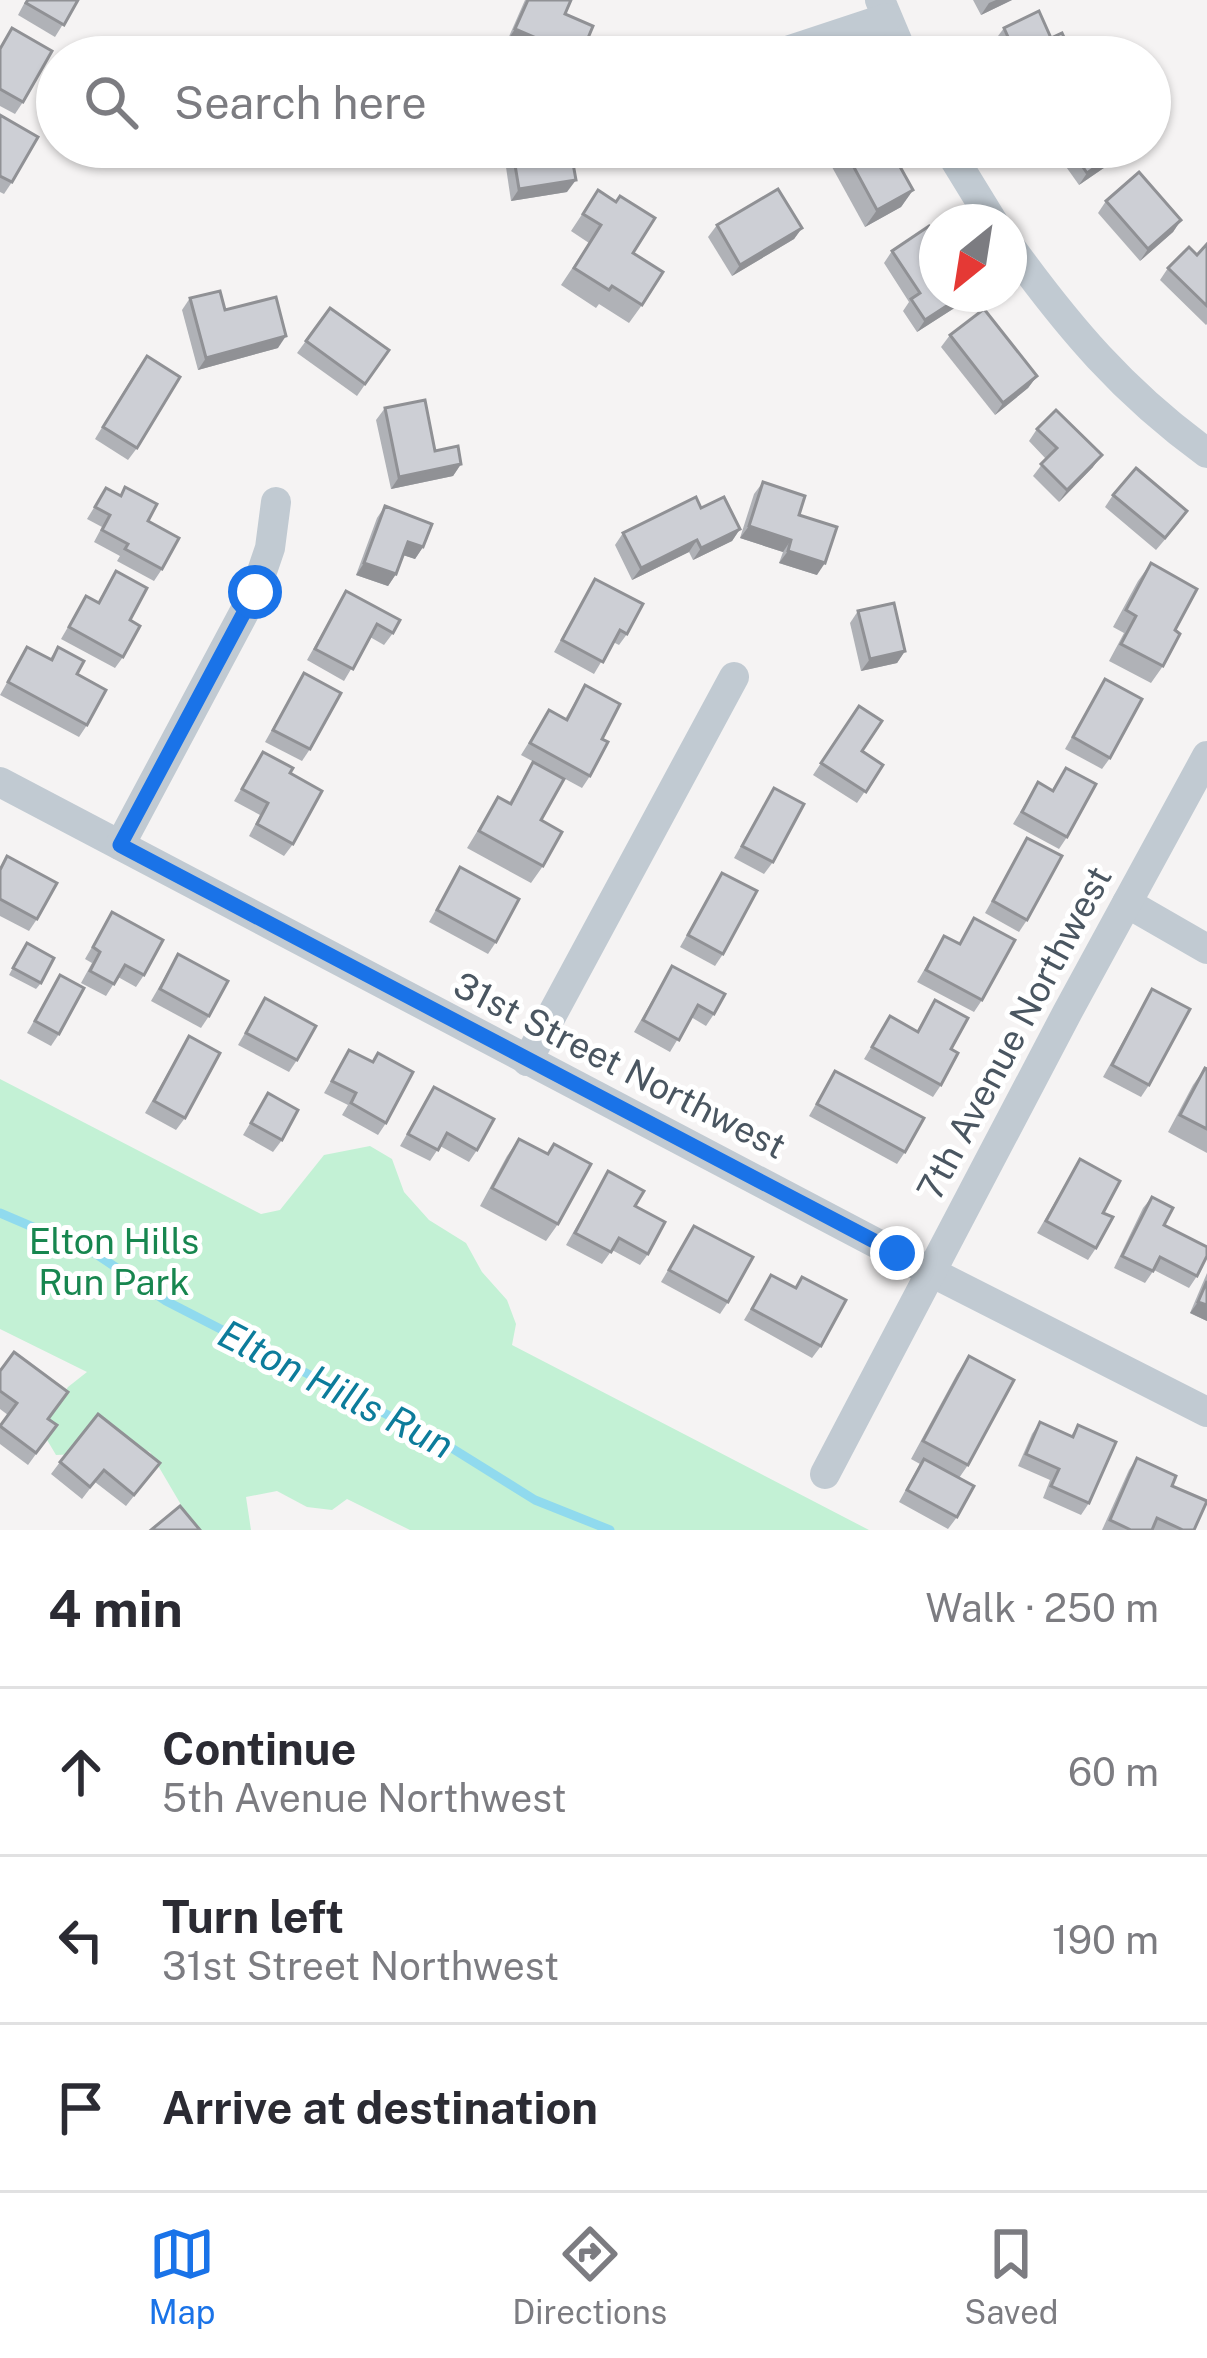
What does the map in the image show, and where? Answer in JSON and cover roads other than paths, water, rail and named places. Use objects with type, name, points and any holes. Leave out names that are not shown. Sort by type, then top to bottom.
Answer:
[{"type":"street","points":[[819,36],[883,9]]},
{"type":"street","points":[[960,168],[981,204]]},
{"type":"street","points":[[1027,270],[1075,335],[1130,390],[1207,453]]},
{"type":"street","points":[[120,845],[255,592],[270,548],[276,502]]},
{"type":"street","points":[[527,1061],[734,677]]},
{"type":"street","name":"7th Avenue Northwest","points":[[825,1474],[1207,757]]},
{"type":"street","name":"31st Street Northwest","points":[[0,782],[1207,1412]]},
{"type":"street","points":[[1126,903],[1207,949]]},
{"type":"waterway","name":"Elton Hills Run","points":[[0,1213],[96,1254],[166,1301],[450,1447],[535,1500],[610,1530]]},
{"type":"park label","name":"Elton Hills Run Park","points":[[114,1262]]}]
